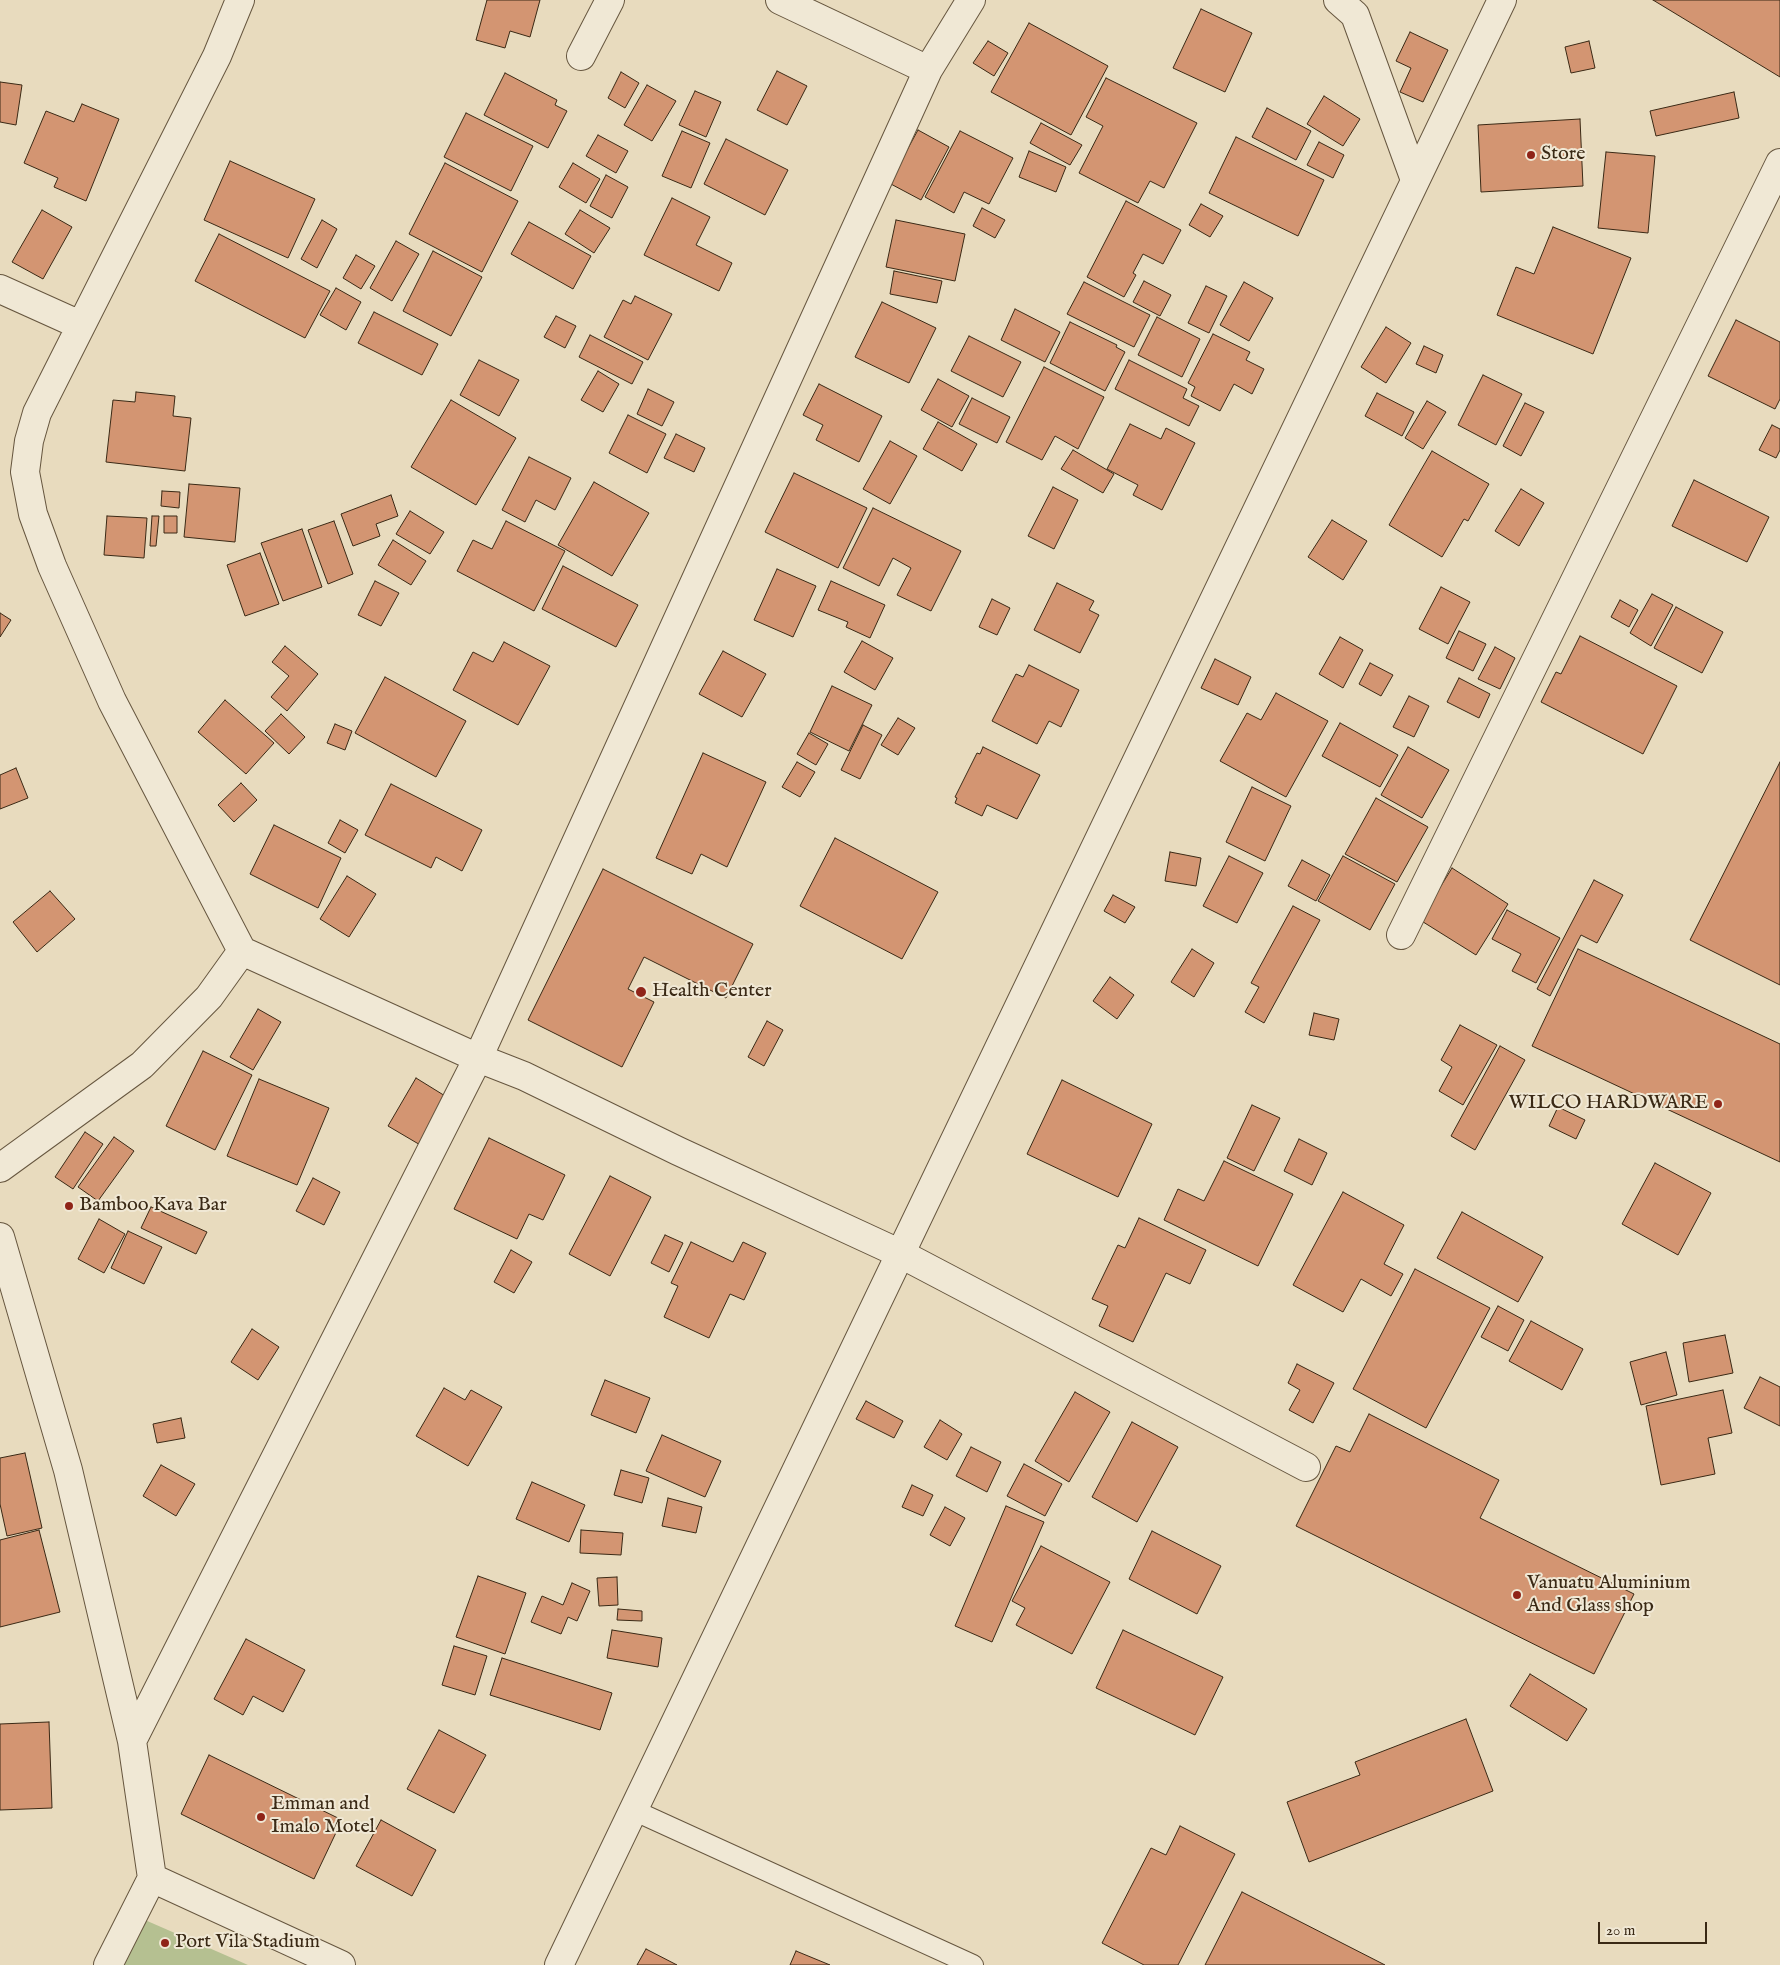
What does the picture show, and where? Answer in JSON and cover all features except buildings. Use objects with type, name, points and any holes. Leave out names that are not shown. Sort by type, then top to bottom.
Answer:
[{"type":"street","points":[[240,0],[217,56],[37,413],[29,441],[25,472],[33,514],[52,566],[112,701],[242,952],[478,1058],[524,1076],[686,1155],[901,1254],[1306,1467]]},
{"type":"street","points":[[582,56],[610,0]]},
{"type":"street","points":[[780,0],[928,70]]},
{"type":"street","points":[[132,1741],[478,1058],[928,70],[970,0]]},
{"type":"street","points":[[1338,0],[1355,15],[1415,180]]},
{"type":"street","points":[[559,1965],[1502,0]]},
{"type":"street","points":[[1401,935],[1780,163]]},
{"type":"street","points":[[0,289],[80,325]]},
{"type":"street","points":[[0,1168],[142,1065],[209,998],[242,952]]},
{"type":"street","points":[[0,1237],[68,1470],[132,1741],[152,1878],[108,1965]]},
{"type":"street","points":[[152,1878],[341,1965]]},
{"type":"lane","points":[[633,1810],[973,1965]]},
{"type":"green space","name":"Port Vila Stadium","points":[[145,1920],[248,1965],[123,1965]]},
{"type":"place","name":"Store","points":[[1531,155]]},
{"type":"place","name":"Health Center","points":[[641,992]]},
{"type":"place","name":"WILCO HARDWARE","points":[[1718,1104]]},
{"type":"place","name":"Bamboo Kava Bar","points":[[69,1206]]},
{"type":"place","name":"Vanuatu Aluminium And Glass shop","points":[[1517,1595]]},
{"type":"place","name":"Emman and Imalo Motel","points":[[261,1817]]},
{"type":"place","name":"Port Vila Stadium","points":[[165,1943]]}]
